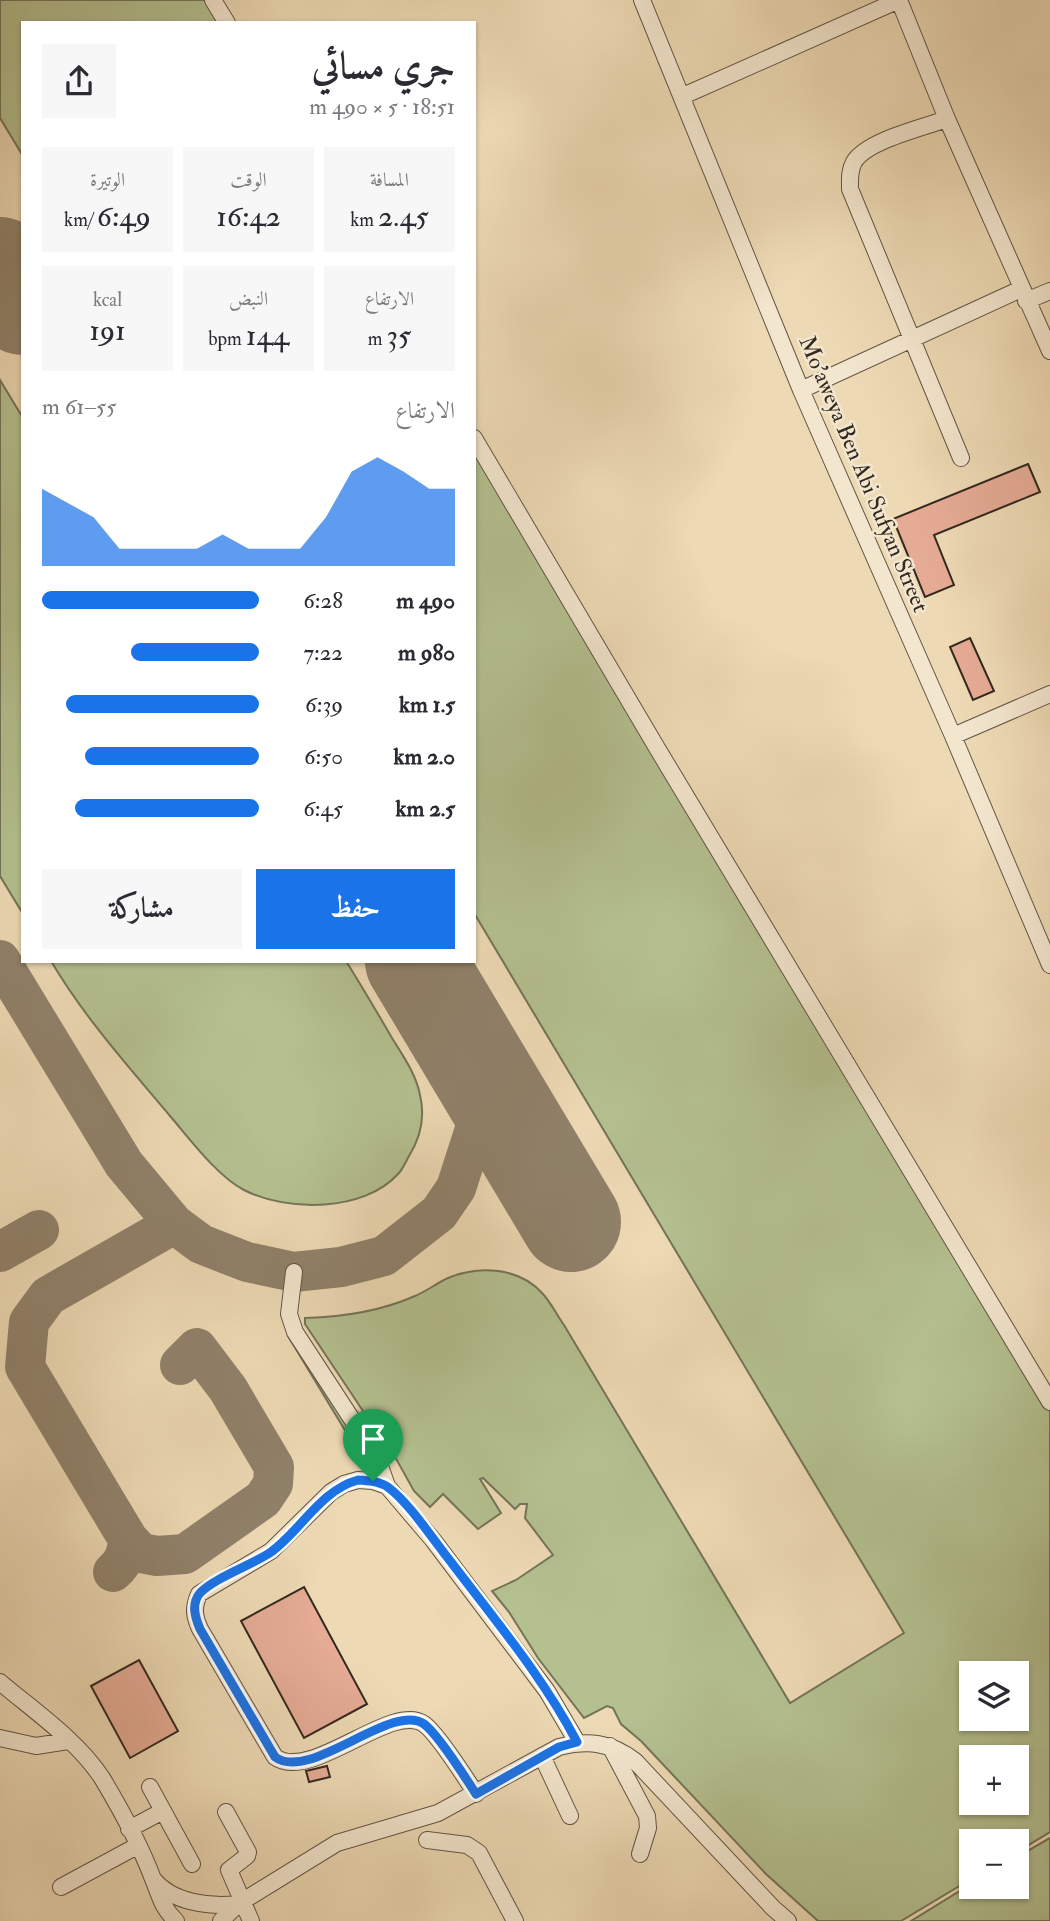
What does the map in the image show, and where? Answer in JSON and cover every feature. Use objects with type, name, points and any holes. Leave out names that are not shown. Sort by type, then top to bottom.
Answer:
[{"type":"street","points":[[213,0],[226,21]]},
{"type":"street","name":"Mo'aweya Ben Abi Sufyan Street","points":[[642,0],[801,390],[1050,965]]},
{"type":"street","points":[[683,96],[899,0],[947,119],[1050,351]]},
{"type":"street","points":[[947,119],[863,151],[853,163],[850,189],[961,458]]},
{"type":"street","points":[[801,390],[911,338],[1024,295],[1050,291]]},
{"type":"street","points":[[476,441],[1050,1402]]},
{"type":"street","points":[[953,736],[1050,694]]},
{"type":"street","points":[[295,1272],[289,1314],[295,1332],[370,1447],[387,1486],[433,1539],[547,1691],[577,1742]]},
{"type":"street","points":[[387,1486],[358,1480],[331,1492],[284,1541],[199,1594],[194,1605],[195,1616],[271,1752],[281,1761],[293,1762],[319,1756],[379,1728],[403,1721],[418,1721],[430,1730],[476,1794]]},
{"type":"street","points":[[0,1682],[68,1741],[101,1777],[160,1888],[190,1901],[215,1905],[241,1902]]},
{"type":"street","points":[[0,1738],[36,1746],[68,1741]]},
{"type":"street","points":[[221,1921],[241,1902],[337,1843],[438,1813],[559,1747],[577,1742],[594,1742],[610,1746],[635,1761],[788,1921]]},
{"type":"street","points":[[610,1746],[647,1815],[648,1828],[640,1854]]},
{"type":"street","points":[[542,1756],[570,1816]]},
{"type":"street","points":[[150,1787],[192,1864]]},
{"type":"street","points":[[129,1829],[163,1811]]},
{"type":"street","points":[[226,1812],[248,1852],[247,1856],[229,1870],[251,1921]]},
{"type":"street","points":[[427,1840],[467,1845],[479,1853],[515,1921]]},
{"type":"street","points":[[61,1887],[137,1846]]},
{"type":"street","points":[[154,1880],[158,1897],[176,1921]]},
{"type":"green space","points":[[0,0],[212,0],[224,21],[21,21],[21,153],[0,118]]},
{"type":"green space","points":[[0,380],[21,415],[21,911],[0,876]]},
{"type":"green space","points":[[476,447],[1050,1407],[1050,1832],[1029,1845],[1029,1829],[959,1829],[959,1886],[901,1921],[818,1921],[766,1874],[641,1741],[621,1724],[613,1708],[607,1706],[584,1718],[538,1658],[509,1612],[492,1591],[516,1580],[553,1555],[525,1518],[527,1504],[520,1504],[515,1509],[483,1478],[480,1479],[501,1513],[478,1529],[443,1494],[430,1507],[414,1491],[394,1455],[305,1324],[305,1318],[348,1315],[389,1306],[444,1280],[473,1271],[511,1274],[533,1285],[543,1294],[564,1325],[790,1703],[904,1633],[476,916]]},
{"type":"green space","points":[[52,963],[347,963],[409,1065],[418,1087],[422,1111],[416,1141],[398,1174],[366,1196],[346,1202],[303,1205],[281,1202],[244,1190],[224,1176],[204,1156],[138,1079]]},
{"type":"green space","points":[[301,1331],[376,1452],[363,1460],[288,1336]]},
{"type":"green space","points":[[1050,1838],[1050,1921],[911,1921],[959,1891],[959,1899],[1029,1899],[1029,1850]]},
{"type":"building","points":[[1028,464],[1040,492],[934,535],[954,585],[925,597],[893,519]]},
{"type":"building","points":[[970,638],[994,691],[973,700],[950,647]]},
{"type":"building","points":[[304,1587],[367,1704],[304,1738],[241,1621]]},
{"type":"building","points":[[139,1660],[178,1731],[130,1758],[91,1686]]},
{"type":"building","points":[[327,1766],[330,1777],[309,1782],[306,1771]]},
{"type":"taxiway","points":[[0,960],[124,1164],[174,1224],[201,1244],[247,1262],[294,1272],[341,1267],[384,1256],[439,1213],[456,1188],[477,1123],[465,1044]]},
{"type":"taxiway","points":[[113,1572],[124,1557],[128,1539],[25,1367],[29,1322],[48,1296],[174,1224]]},
{"type":"taxiway","points":[[0,1252],[39,1230]]},
{"type":"taxiway","points":[[128,1539],[141,1553],[157,1556],[185,1554],[263,1499],[273,1484],[274,1467],[228,1389],[197,1348],[180,1365]]},
{"type":"runway","points":[[0,267],[21,302]]},
{"type":"runway","points":[[416,963],[571,1222]]},
{"type":"route","points":[[358,1480],[373,1481],[387,1486],[433,1539],[547,1691],[577,1742],[559,1747],[476,1794],[425,1724],[410,1719],[379,1728],[312,1758],[287,1762],[281,1761],[271,1752],[200,1629],[194,1605],[199,1594],[208,1587],[257,1560],[284,1541],[331,1492],[358,1480]]}]
